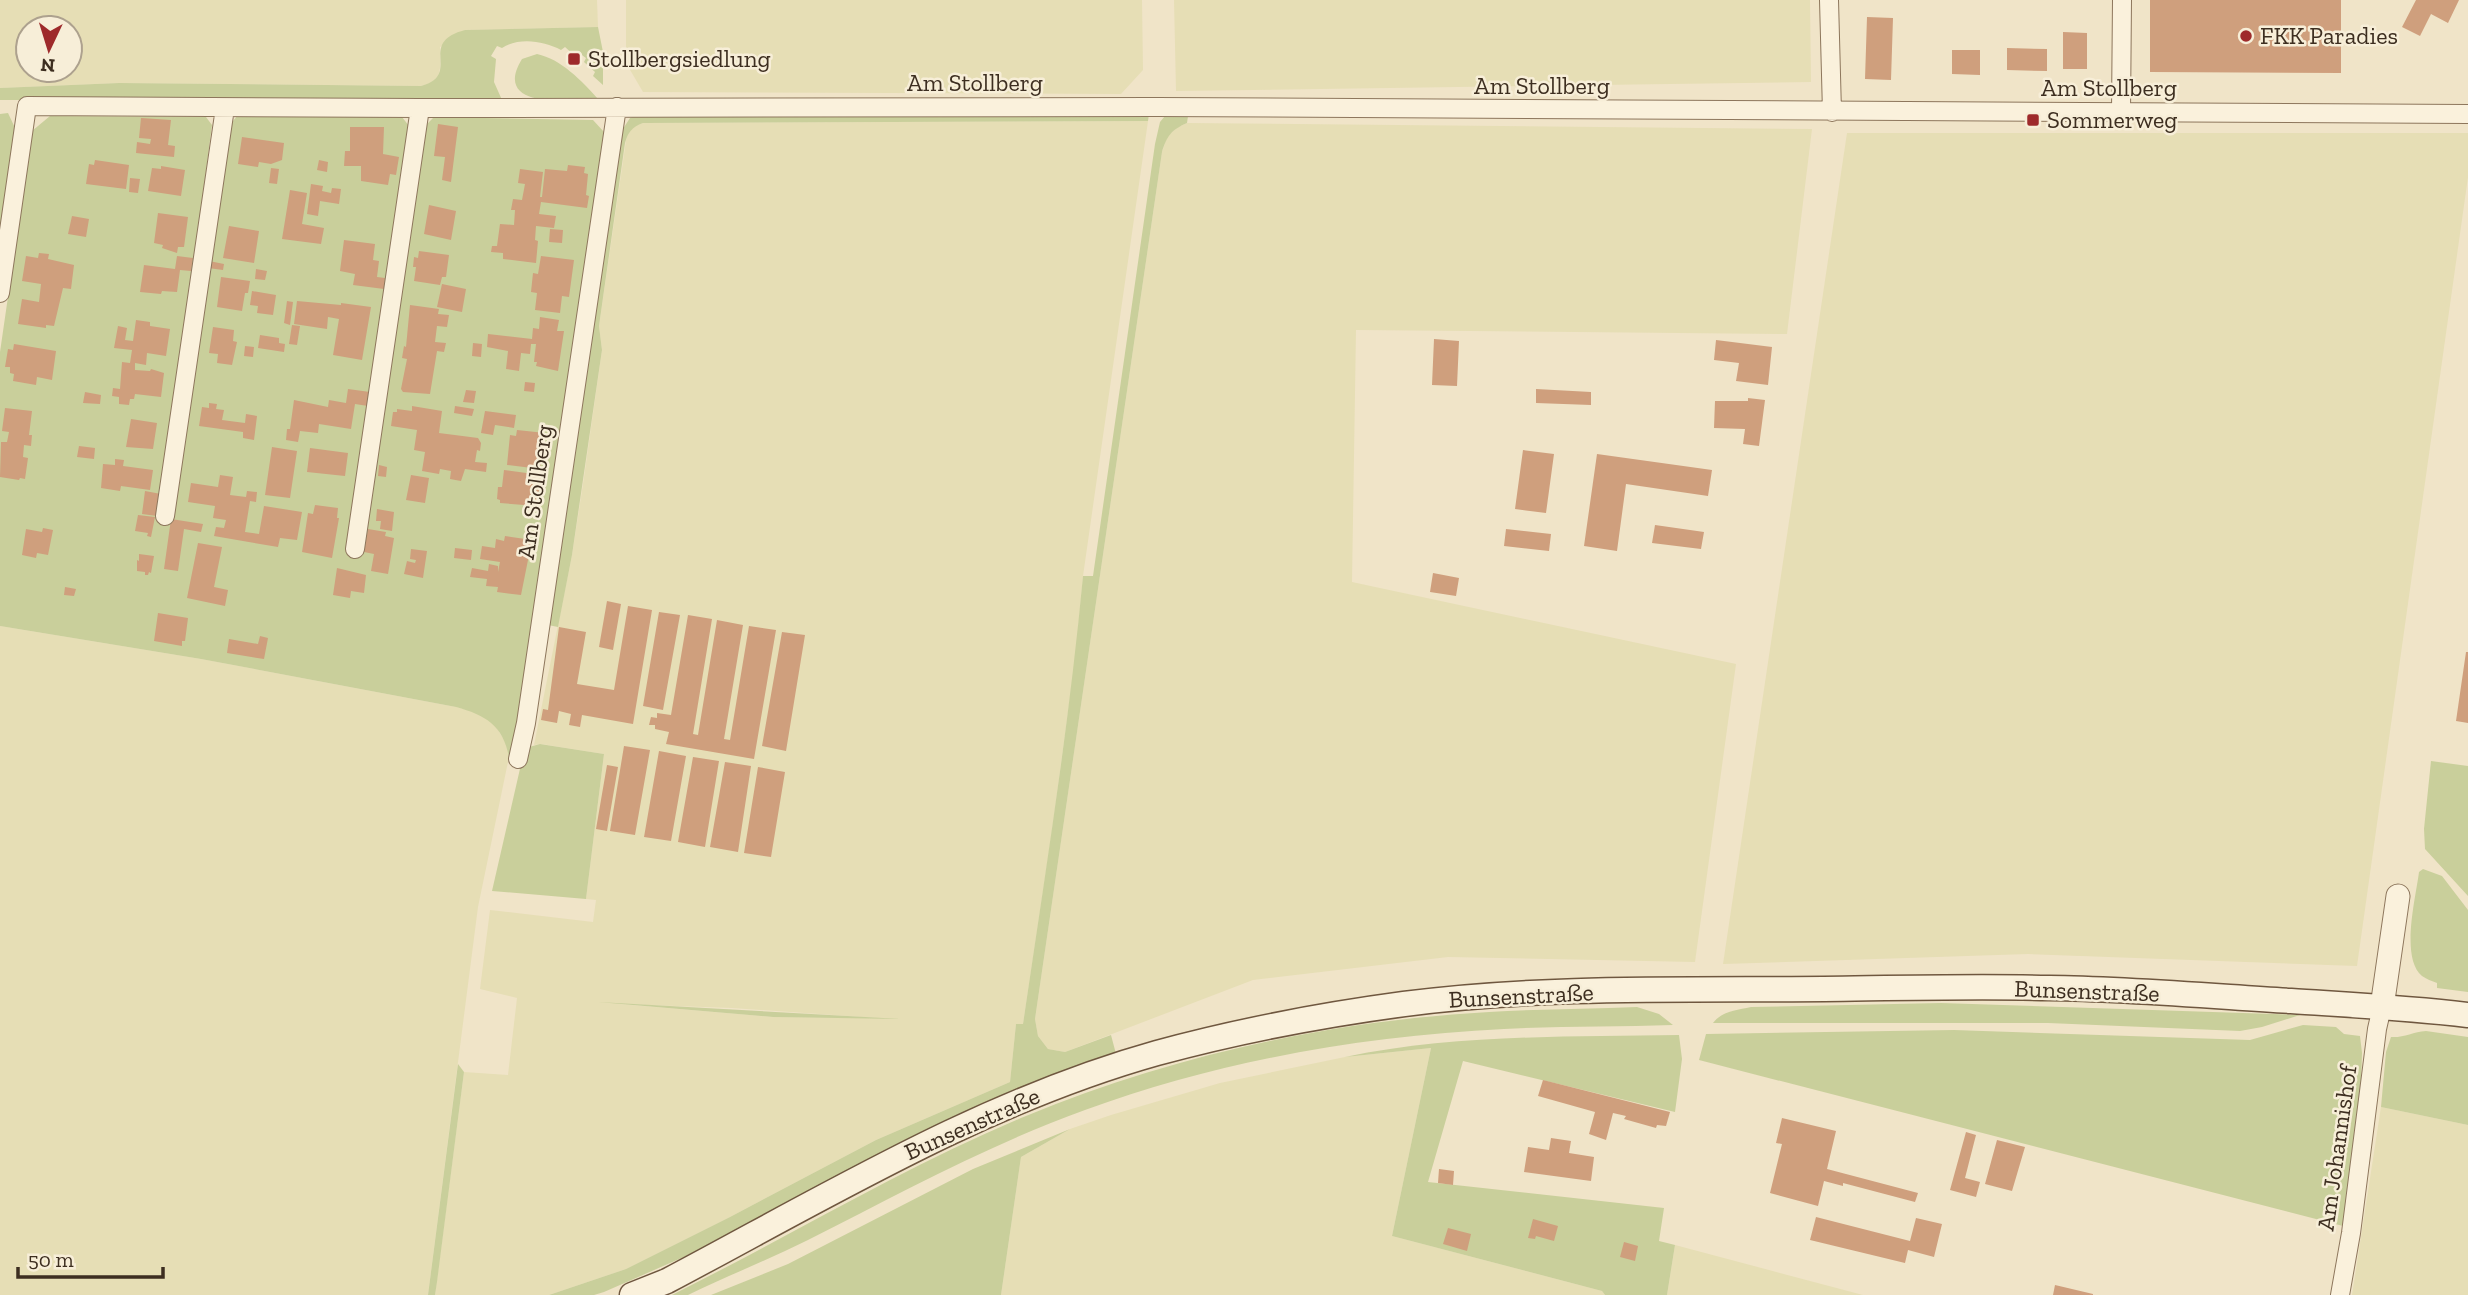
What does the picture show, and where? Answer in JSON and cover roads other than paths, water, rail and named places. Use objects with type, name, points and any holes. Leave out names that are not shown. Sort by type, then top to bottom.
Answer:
[{"type":"main road","name":"Bunsenstraße","points":[[632,1295],[667,1281],[909,1151],[1004,1108],[1075,1080],[1156,1053],[1332,1015],[1408,1003],[1533,994],[1711,989],[2048,988],[2382,1007],[2468,1015]]},
{"type":"street","points":[[1829,0],[1832,112]]},
{"type":"street","points":[[2121,112],[2122,0]]},
{"type":"street","name":"Am Stollberg","points":[[0,293],[27,106],[1156,107],[2468,114]]},
{"type":"street","name":"Am Stollberg","points":[[518,759],[528,710],[617,107]]},
{"type":"street","points":[[165,516],[225,108]]},
{"type":"street","points":[[355,549],[420,108]]},
{"type":"street","points":[[2382,1007],[2398,896]]},
{"type":"street","name":"Am Johannishof","points":[[2340,1295],[2382,1007]]},
{"type":"place","name":"FKK Paradies","points":[[2246,36]]},
{"type":"place","name":"Stollbergsiedlung","points":[[574,59]]},
{"type":"place","name":"Sommerweg","points":[[2033,120]]}]
